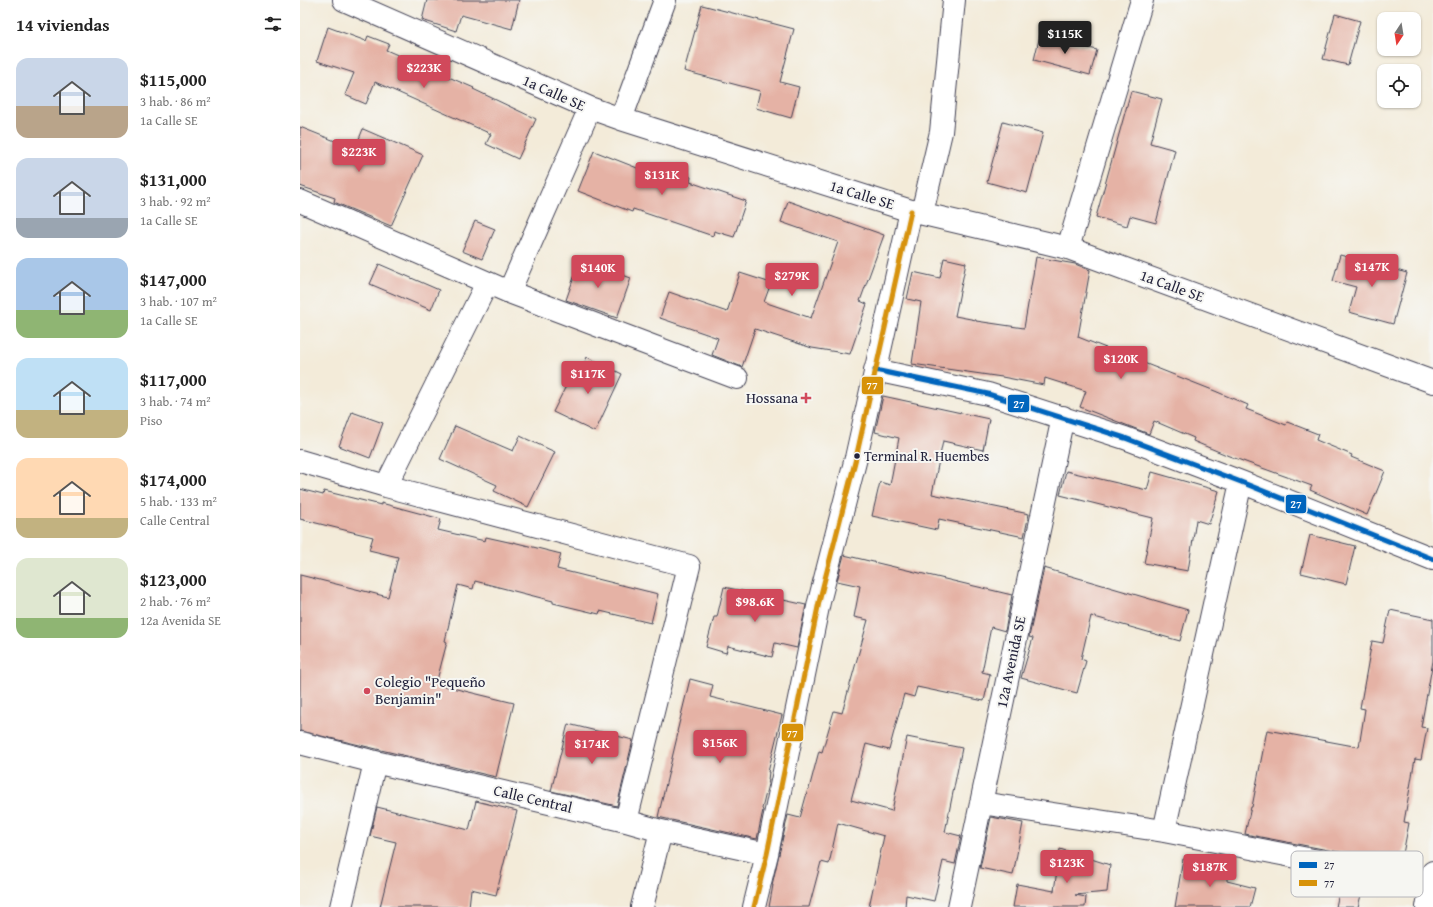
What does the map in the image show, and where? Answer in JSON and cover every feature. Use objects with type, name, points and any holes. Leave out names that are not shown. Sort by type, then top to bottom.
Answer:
[{"type":"street","name":"1a Calle SE","points":[[346,0],[590,108],[621,119],[917,212],[1068,248],[1433,382]]},
{"type":"street","points":[[621,119],[665,0]]},
{"type":"street","points":[[754,907],[767,854],[819,602],[856,458],[875,370],[917,212],[941,132],[954,0]]},
{"type":"street","points":[[1068,248],[1142,0]]},
{"type":"street","points":[[509,292],[590,108]]},
{"type":"street","points":[[300,201],[509,292],[737,378]]},
{"type":"street","points":[[386,486],[487,283]]},
{"type":"street","points":[[875,370],[988,394],[1063,417],[1125,438],[1241,482],[1433,559]]},
{"type":"street","name":"12a Avenida SE","points":[[958,907],[1063,417]]},
{"type":"street","points":[[300,461],[386,486],[689,566],[626,821]]},
{"type":"street","points":[[1164,831],[1241,482]]},
{"type":"street","name":"Calle Central","points":[[300,743],[626,821],[661,831],[767,854]]},
{"type":"street","points":[[341,907],[375,762]]},
{"type":"street","points":[[981,803],[1164,831],[1291,853]]},
{"type":"street","points":[[642,907],[661,831]]},
{"type":"street","points":[[1427,907],[1432,878]]},
{"type":"building","points":[[427,0],[519,0],[512,29],[461,15],[456,31],[422,20]]},
{"type":"building","points":[[702,5],[794,29],[780,82],[799,87],[791,118],[756,108],[760,91],[684,71]]},
{"type":"building","points":[[1335,14],[1360,21],[1348,65],[1323,59]]},
{"type":"building","points":[[328,27],[366,41],[368,36],[389,44],[386,50],[474,88],[473,89],[536,119],[518,159],[486,144],[491,134],[375,82],[366,104],[345,95],[354,73],[317,61]]},
{"type":"building","points":[[1040,35],[1097,50],[1090,75],[1034,60]]},
{"type":"building","points":[[1131,91],[1162,99],[1150,143],[1175,150],[1156,223],[1130,216],[1127,226],[1096,217]]},
{"type":"building","points":[[1003,122],[1043,133],[1027,193],[987,182]]},
{"type":"building","points":[[300,127],[355,149],[363,129],[423,155],[391,226],[334,202],[335,198],[300,186]]},
{"type":"building","points":[[594,151],[650,173],[653,165],[691,177],[690,182],[746,201],[734,237],[714,231],[713,236],[633,209],[632,212],[578,191]]},
{"type":"building","points":[[788,201],[884,235],[860,301],[867,304],[850,354],[812,348],[755,329],[742,367],[712,355],[718,338],[660,318],[669,292],[727,312],[740,273],[771,283],[764,302],[811,318],[838,242],[781,222]]},
{"type":"building","points":[[475,221],[495,229],[482,259],[462,251]]},
{"type":"building","points":[[1340,255],[1407,273],[1393,324],[1349,312],[1356,287],[1333,281]]},
{"type":"building","points":[[1036,257],[1075,264],[1090,270],[1078,337],[1248,405],[1246,409],[1286,425],[1287,422],[1318,434],[1316,440],[1385,471],[1367,515],[1310,490],[1312,486],[1229,456],[1193,441],[1194,438],[1154,421],[1149,434],[1080,407],[1086,391],[1045,378],[1044,385],[1002,377],[912,364],[921,302],[907,299],[913,272],[940,278],[944,258],[966,263],[955,316],[976,321],[1024,328]]},
{"type":"building","points":[[580,260],[631,278],[617,318],[566,300]]},
{"type":"building","points":[[379,264],[439,290],[431,310],[370,284]]},
{"type":"building","points":[[587,357],[622,374],[595,432],[553,412],[573,372],[579,375]]},
{"type":"building","points":[[883,396],[989,419],[983,450],[943,441],[932,494],[1029,514],[1024,537],[939,519],[937,530],[872,516],[880,482],[890,485],[899,438],[875,432]]},
{"type":"building","points":[[352,412],[383,423],[370,458],[339,446]]},
{"type":"building","points":[[455,426],[513,451],[520,436],[555,452],[528,507],[494,491],[497,485],[440,459]]},
{"type":"building","points":[[1066,471],[1147,490],[1152,472],[1219,491],[1209,524],[1196,520],[1188,571],[1144,563],[1153,518],[1060,495]]},
{"type":"building","points":[[300,489],[323,495],[324,491],[381,505],[381,503],[441,519],[438,530],[485,541],[486,537],[513,542],[561,554],[557,569],[658,594],[651,623],[600,611],[599,614],[553,603],[553,601],[475,581],[473,589],[458,585],[445,641],[447,642],[436,684],[514,703],[496,777],[300,731],[300,575],[388,597],[398,557],[369,550],[373,537],[300,519]]},
{"type":"building","points":[[1310,535],[1355,546],[1346,584],[1301,573]]},
{"type":"building","points":[[844,555],[1012,595],[1005,631],[991,627],[982,672],[990,674],[984,701],[917,687],[914,697],[904,694],[889,750],[866,744],[851,800],[892,811],[907,737],[962,748],[945,832],[961,836],[955,864],[943,861],[934,901],[906,895],[905,907],[869,907],[884,836],[838,823],[829,864],[821,862],[809,907],[769,907],[772,885],[788,815],[800,818],[819,751],[822,752],[834,711],[842,713],[868,620],[854,617],[860,586],[837,581]]},
{"type":"building","points":[[1044,568],[1188,610],[1180,641],[1091,616],[1081,659],[1086,661],[1077,693],[1021,678],[1033,638],[1029,637]]},
{"type":"building","points":[[724,587],[806,605],[797,648],[775,643],[772,657],[728,646],[726,653],[706,647],[714,617],[717,617]]},
{"type":"building","points":[[1390,610],[1433,619],[1433,661],[1421,727],[1427,728],[1421,760],[1415,759],[1404,822],[1409,823],[1404,851],[1333,851],[1245,834],[1252,807],[1267,730],[1359,747],[1365,709],[1360,708],[1372,641],[1383,643]]},
{"type":"building","points":[[690,679],[713,685],[710,697],[782,715],[768,772],[769,780],[757,839],[658,817]]},
{"type":"building","points":[[568,724],[633,740],[617,806],[551,791]]},
{"type":"building","points":[[476,801],[517,811],[496,895],[471,889],[469,907],[380,907],[396,842],[370,836],[377,807],[469,830]]},
{"type":"building","points":[[991,817],[1023,823],[1013,875],[980,868]]},
{"type":"building","points":[[1060,849],[1110,865],[1107,892],[1075,895],[1086,897],[1085,907],[1013,907],[1017,884],[1054,891]]},
{"type":"building","points":[[1183,859],[1220,866],[1218,875],[1227,876],[1227,881],[1255,888],[1250,907],[1175,907]]},
{"type":"building","points":[[1338,897],[1360,897],[1358,907],[1336,907]]},
{"type":"transit line","name":"77","points":[[754,907],[767,854],[819,602],[856,458],[911,211]]},
{"type":"transit line","name":"27","points":[[875,370],[988,394],[1125,438],[1241,482],[1433,559]]},
{"type":"place","name":"Hossana","points":[[806,398]]},
{"type":"place","name":"Terminal R. Huembes","points":[[857,456]]},
{"type":"place","name":"Colegio \"Pequeño Benjamin\"","points":[[367,691]]}]
